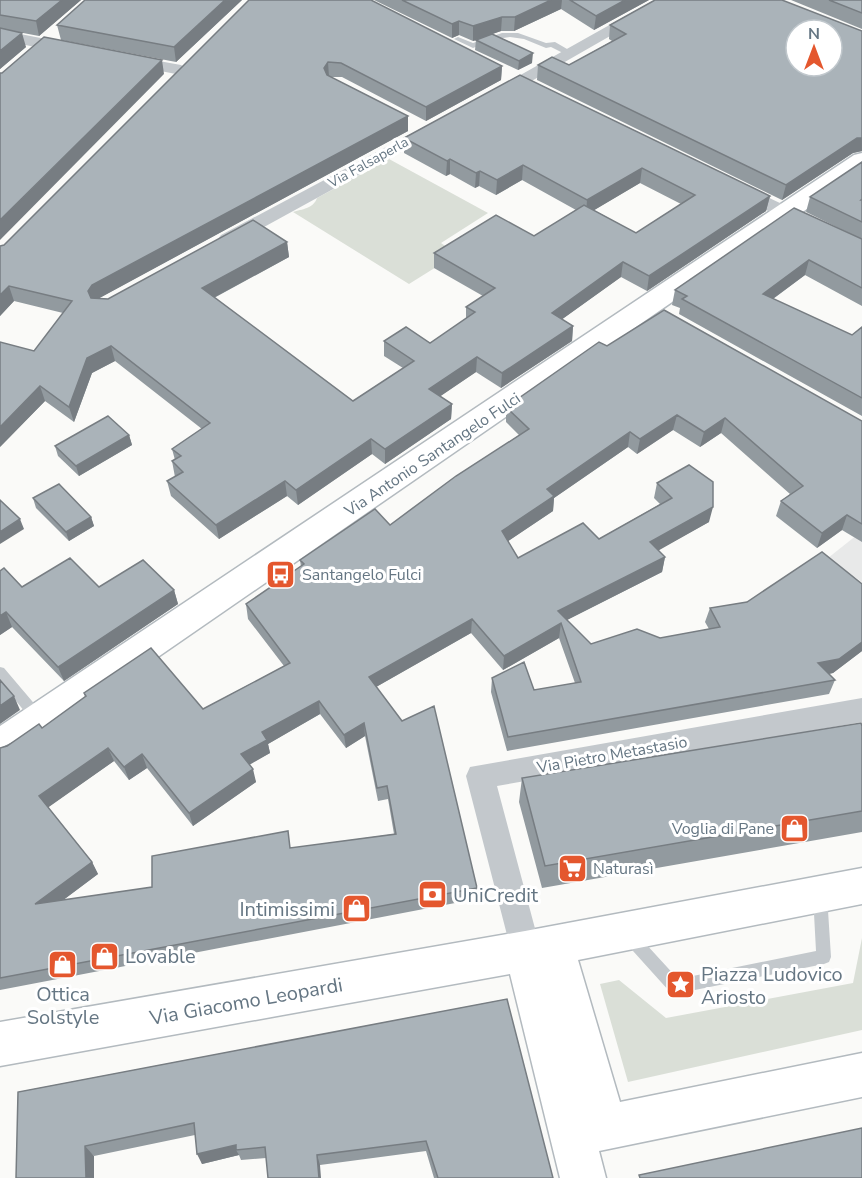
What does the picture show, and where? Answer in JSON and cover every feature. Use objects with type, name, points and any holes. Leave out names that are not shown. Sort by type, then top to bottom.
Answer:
[{"type":"street","points":[[478,103],[664,0]]},
{"type":"street","points":[[26,59],[60,29]]},
{"type":"street","points":[[0,35],[89,52]]},
{"type":"street","points":[[438,41],[478,61]]},
{"type":"street","points":[[164,87],[197,55]]},
{"type":"street","points":[[112,57],[181,70]]},
{"type":"street","points":[[499,71],[540,92]]},
{"type":"street","points":[[406,120],[426,131]]},
{"type":"street","name":"Via Falsaperla","points":[[216,246],[447,120]]},
{"type":"street","name":"Via Antonio Santangelo Fulci","points":[[0,746],[39,718],[659,312],[786,213],[862,160]]},
{"type":"street","points":[[722,181],[862,250]]},
{"type":"street","name":"Via Pietro Metastasio","points":[[523,952],[480,776],[862,710]]},
{"type":"street","name":"Via Giacomo Leopardi","points":[[0,1044],[523,952],[862,886]]},
{"type":"street","points":[[523,952],[589,1131],[584,1178]]},
{"type":"street","points":[[589,1131],[862,1074]]},
{"type":"lane","points":[[458,39],[473,46],[495,35],[522,34],[546,46],[552,44],[570,52]]},
{"type":"lane","points":[[0,672],[39,718]]},
{"type":"lane","points":[[626,932],[675,987],[824,957],[820,894]]},
{"type":"shaded area","points":[[389,159],[488,213],[441,243],[457,254],[409,284],[293,212],[310,206],[317,198]]},
{"type":"shaded area","points":[[862,531],[862,582],[828,558]]},
{"type":"shaded area","points":[[862,938],[862,1030],[628,1082],[600,984],[619,980],[666,1018],[853,983]]},
{"type":"building","points":[[0,0],[62,0],[36,21],[0,15]]},
{"type":"building","points":[[85,0],[225,0],[174,47],[57,25]]},
{"type":"building","points":[[249,0],[371,0],[502,66],[426,107],[341,63],[328,62],[324,68],[327,75],[408,116],[92,285],[88,291],[91,298],[108,299],[253,220],[287,242],[202,288],[353,401],[414,361],[384,341],[406,327],[430,343],[475,312],[466,307],[495,288],[434,253],[496,215],[534,236],[584,205],[636,233],[695,195],[642,168],[587,200],[523,165],[497,180],[480,171],[476,173],[450,159],[447,161],[404,138],[520,75],[770,196],[649,276],[623,262],[552,313],[573,326],[502,373],[477,357],[429,389],[452,404],[385,449],[371,439],[296,490],[285,481],[216,525],[167,481],[183,472],[172,461],[181,456],[172,449],[210,423],[111,346],[87,358],[69,407],[40,386],[0,427],[0,342],[34,351],[72,301],[9,286],[0,295],[0,246],[4,245]]},
{"type":"building","points":[[402,0],[551,0],[515,17],[502,17],[473,26],[459,21],[452,24]]},
{"type":"building","points":[[570,0],[625,0],[596,16]]},
{"type":"building","points":[[655,0],[782,0],[828,18],[784,18],[784,78],[844,78],[844,24],[862,31],[862,138],[857,138],[786,185],[538,65],[552,57],[569,65],[626,34],[610,25]]},
{"type":"building","points":[[829,0],[862,0],[862,13]]},
{"type":"building","points":[[0,28],[22,33],[0,51]]},
{"type":"building","points":[[492,34],[533,53],[519,61],[476,40]]},
{"type":"building","points":[[44,37],[162,60],[0,220],[0,73]]},
{"type":"building","points":[[862,162],[862,222],[810,197]]},
{"type":"building","points":[[794,208],[862,239],[862,288],[809,260],[763,294],[852,335],[862,327],[862,398],[682,299],[687,296],[675,290]]},
{"type":"building","points":[[664,310],[862,421],[862,524],[847,515],[822,533],[781,501],[803,486],[725,418],[704,432],[677,415],[640,439],[630,432],[547,489],[554,496],[502,531],[518,558],[583,523],[599,539],[672,498],[657,483],[689,465],[713,482],[713,507],[650,542],[665,557],[558,611],[591,644],[637,629],[660,638],[720,627],[710,608],[747,602],[822,552],[862,584],[862,642],[839,659],[818,663],[835,680],[508,737],[492,678],[524,662],[534,690],[581,682],[561,623],[504,656],[472,619],[369,677],[402,721],[434,706],[477,888],[0,978],[0,748],[7,746],[39,724],[42,728],[86,696],[84,693],[151,648],[203,709],[290,663],[246,604],[304,564],[300,560],[375,509],[390,525],[456,476],[529,429],[506,407],[599,342],[607,346]],"holes":[[[319,701],[344,735],[364,723],[377,788],[387,786],[396,834],[290,848],[288,831],[152,856],[152,887],[35,904],[92,862],[39,796],[108,748],[124,767],[142,754],[189,813],[253,769],[241,754],[267,740],[262,732]]]},
{"type":"building","points":[[108,416],[129,435],[76,466],[55,446]]},
{"type":"building","points":[[59,484],[91,517],[66,532],[33,498]]},
{"type":"building","points":[[0,500],[20,519],[0,532]]},
{"type":"building","points":[[70,558],[99,587],[143,560],[174,590],[58,667],[6,612],[0,616],[0,571],[4,568],[22,587]]},
{"type":"building","points":[[0,680],[14,696],[0,706]]},
{"type":"building","points":[[861,723],[862,811],[545,866],[522,778]]},
{"type":"building","points":[[507,999],[553,1178],[438,1178],[426,1141],[317,1155],[319,1178],[268,1178],[265,1147],[236,1150],[236,1145],[197,1154],[194,1123],[85,1146],[86,1178],[16,1178],[18,1092]]},
{"type":"building","points":[[862,1128],[862,1178],[640,1178],[639,1175]]},
{"type":"place","name":"Santangelo Fulci","points":[[281,574]]},
{"type":"place","name":"Voglia di Pane","points":[[795,828]]},
{"type":"place","name":"Naturasì","points":[[572,868]]},
{"type":"place","name":"UniCredit","points":[[432,895]]},
{"type":"place","name":"Intimissimi","points":[[356,909]]},
{"type":"place","name":"Lovable","points":[[104,956]]},
{"type":"place","name":"Ottica Solstyle","points":[[63,964]]},
{"type":"place","name":"Piazza Ludovico Ariosto","points":[[680,985]]}]
